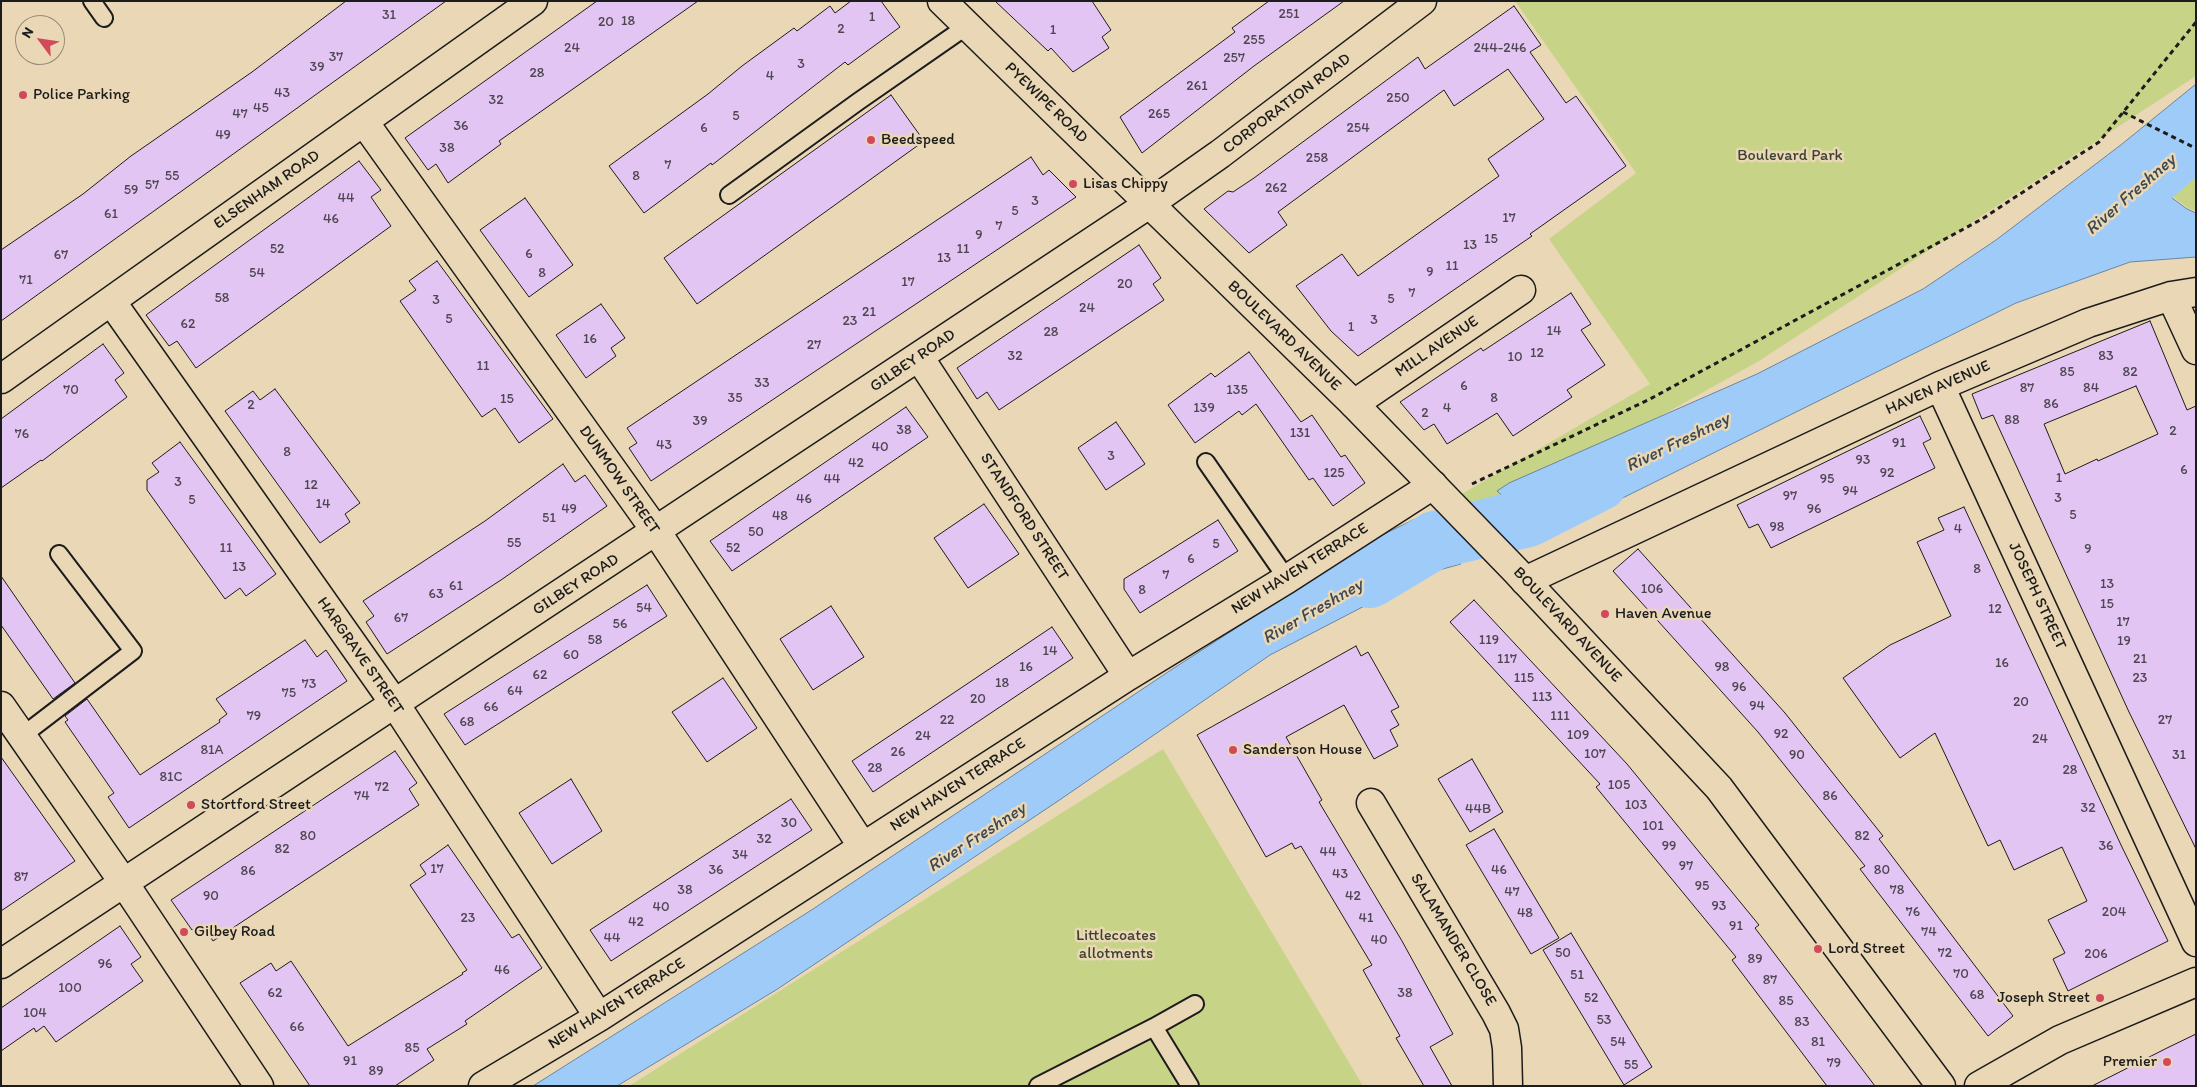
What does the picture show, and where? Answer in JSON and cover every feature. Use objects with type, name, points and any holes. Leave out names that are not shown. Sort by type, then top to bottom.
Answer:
[{"type":"street","name":"ELSENHAM ROAD","points":[[1,379],[533,1]]},
{"type":"street","name":"PYEWIPE ROAD","points":[[942,1],[1149,204]]},
{"type":"street","name":"CORPORATION ROAD","points":[[1149,204],[1220,154],[1422,1]]},
{"type":"street","name":"DUNMOW STREET","points":[[364,122],[656,531],[863,846]]},
{"type":"street","name":"GILBEY ROAD","points":[[1,964],[1149,204]]},
{"type":"street","name":"BOULEVARD AVENUE","points":[[1149,204],[1354,404],[1449,490],[1520,575],[1719,788],[1941,1086]]},
{"type":"street","name":"MILL AVENUE","points":[[1354,404],[1521,290]]},
{"type":"street","points":[[2183,294],[2196,350]]},
{"type":"street","name":"HAVEN AVENUE","points":[[1520,575],[1940,386],[2088,323],[2183,294]]},
{"type":"street","name":"HARGRAVE STREET","points":[[111,301],[395,704],[599,1017]]},
{"type":"street","name":"STANDFORD STREET","points":[[919,357],[1128,676]]},
{"type":"street","name":"JOSEPH STREET","points":[[1940,386],[2196,942]]},
{"type":"street","name":"NEW HAVEN TERRACE","points":[[483,1086],[599,1017],[1128,676],[1287,579],[1449,490]]},
{"type":"street","points":[[1,706],[124,883],[259,1086]]},
{"type":"street","name":"SALAMANDER CLOSE","points":[[1371,803],[1504,1029],[1507,1048],[1508,1086]]},
{"type":"street","points":[[1979,1086],[2060,1040],[2196,982]]},
{"type":"lane","points":[[92,1],[104,18]]},
{"type":"lane","points":[[729,195],[967,26]]},
{"type":"lane","points":[[1206,462],[1287,579]]},
{"type":"lane","points":[[22,736],[133,651],[59,554]]},
{"type":"lane","points":[[1038,1086],[1195,1004]]},
{"type":"lane","points":[[1154,1027],[1190,1086]]},
{"type":"path","points":[[1449,490],[1650,399],[1982,219],[2099,142],[2196,22]]},
{"type":"path","points":[[2123,112],[2195,148]]},
{"type":"green space","name":"Boulevard Park","points":[[1515,1],[2196,1],[2196,76],[1759,361],[1666,413],[1480,511],[1460,495],[1650,384],[1549,239],[1636,173]]},
{"type":"green space","points":[[2196,141],[2196,211],[2188,208],[2169,194],[2163,169]]},
{"type":"green space","name":"Littlecoates allotments","points":[[1163,749],[1363,1086],[629,1086]]},
{"type":"water","points":[[2196,84],[2196,139],[2162,168],[2168,195],[2187,209],[2196,213],[2196,257],[2130,262],[2016,303],[1552,533],[1540,531],[1497,491],[1509,483],[1757,374],[1923,289],[1996,240],[2122,144]]},
{"type":"water","points":[[1413,520],[1425,526],[1461,564],[1428,573],[1270,655],[1061,799],[776,990],[617,1086],[533,1086],[813,909],[1174,668],[1378,537]]},
{"type":"building","points":[[346,1],[446,1],[1,321],[1,250],[83,194],[131,156],[252,72]]},
{"type":"building","points":[[597,1],[698,1],[499,141],[501,144],[448,183],[436,164],[428,170],[405,138]]},
{"type":"building","points":[[851,1],[881,1],[900,27],[848,65],[845,62],[712,165],[711,163],[644,213],[609,166],[794,28],[797,31],[830,6],[835,13]]},
{"type":"building","points":[[995,1],[1092,1],[1111,30],[1102,37],[1109,48],[1073,72],[1051,48],[1048,51]]},
{"type":"building","points":[[1269,1],[1344,1],[1254,66],[1142,153],[1120,117],[1235,32],[1232,28]]},
{"type":"building","points":[[1514,6],[1541,45],[1530,52],[1566,103],[1576,96],[1626,166],[1530,234],[1532,236],[1358,356],[1331,331],[1296,286],[1342,254],[1358,276],[1499,176],[1488,159],[1544,119],[1508,69],[1454,106],[1444,90],[1278,212],[1287,225],[1249,253],[1204,209],[1228,191],[1233,192],[1254,178],[1418,57],[1425,69]]},
{"type":"building","points":[[891,95],[924,141],[697,304],[664,258]]},
{"type":"building","points":[[1031,157],[1043,175],[1049,170],[1076,197],[651,481],[629,448],[637,443],[627,428]]},
{"type":"building","points":[[359,161],[381,190],[371,197],[391,226],[196,368],[177,341],[169,346],[146,315]]},
{"type":"building","points":[[525,198],[573,265],[529,297],[480,230]]},
{"type":"building","points":[[1139,245],[1161,278],[1153,284],[1164,300],[999,410],[987,392],[977,399],[957,368]]},
{"type":"building","points":[[437,261],[553,419],[519,443],[495,408],[482,417],[400,301],[416,290],[409,281]]},
{"type":"building","points":[[1571,293],[1591,324],[1581,330],[1605,365],[1567,390],[1572,397],[1513,436],[1497,413],[1447,444],[1434,424],[1424,430],[1400,402],[1481,348],[1483,351]]},
{"type":"building","points":[[601,304],[625,338],[611,348],[616,356],[586,378],[556,335]]},
{"type":"building","points":[[2150,321],[2187,410],[2196,406],[2196,849],[2129,712],[1993,415],[1982,419],[1972,394]],"holes":[[[2136,386],[2158,434],[2065,474],[2044,424]]]},
{"type":"building","points":[[103,344],[124,373],[115,380],[127,397],[42,461],[1,488],[1,419]]},
{"type":"building","points":[[1249,352],[1301,422],[1312,415],[1341,457],[1345,455],[1365,483],[1333,506],[1313,478],[1309,480],[1256,404],[1242,415],[1239,411],[1195,443],[1168,405],[1211,373],[1215,377]]},
{"type":"building","points":[[275,389],[360,503],[345,514],[350,522],[320,543],[225,411],[253,391],[260,400]]},
{"type":"building","points":[[906,407],[928,437],[732,571],[710,541]]},
{"type":"building","points":[[1920,416],[1931,439],[1923,443],[1935,468],[1771,548],[1758,524],[1749,528],[1737,505]]},
{"type":"building","points":[[1116,422],[1145,464],[1106,490],[1078,448]]},
{"type":"building","points":[[180,442],[276,574],[246,596],[240,588],[225,599],[147,490],[147,480],[159,472],[152,463]]},
{"type":"building","points":[[563,464],[575,482],[585,475],[607,506],[501,580],[387,654],[366,622],[374,616],[363,601],[485,521]]},
{"type":"building","points":[[984,504],[1019,554],[968,588],[934,538]]},
{"type":"building","points":[[1964,507],[2121,845],[2168,941],[2068,991],[2053,959],[2065,953],[2048,920],[2087,901],[2062,847],[2014,870],[2000,840],[1988,846],[1935,733],[1900,758],[1843,678],[1890,645],[1951,616],[1917,542],[1944,530],[1938,518]]},
{"type":"building","points":[[1218,520],[1238,551],[1140,613],[1124,589],[1124,579]]},
{"type":"building","points":[[1638,549],[1785,713],[1883,836],[1879,839],[2013,1016],[1988,1036],[1860,869],[1865,866],[1758,732],[1613,571]]},
{"type":"building","points":[[1,576],[75,683],[53,699],[1,625]]},
{"type":"building","points":[[647,585],[667,616],[465,745],[444,714]]},
{"type":"building","points":[[1474,600],[1627,764],[1759,925],[1755,928],[1875,1086],[1827,1086],[1732,960],[1736,957],[1596,787],[1600,784],[1450,622]]},
{"type":"building","points":[[831,606],[864,657],[813,690],[780,639]]},
{"type":"building","points":[[1052,627],[1073,658],[873,792],[852,761]]},
{"type":"building","points":[[305,640],[317,657],[326,650],[347,681],[129,828],[108,797],[114,793],[65,722],[68,720],[65,716],[87,699],[140,775],[220,722],[219,720],[227,714],[216,699]]},
{"type":"building","name":"Sanderson House","points":[[1356,646],[1361,656],[1368,652],[1399,707],[1391,711],[1399,725],[1390,730],[1398,746],[1374,759],[1344,705],[1286,737],[1322,800],[1319,802],[1402,941],[1453,1034],[1430,1047],[1452,1086],[1424,1086],[1396,1038],[1400,1036],[1363,970],[1372,965],[1301,846],[1295,849],[1292,843],[1266,857],[1197,735]]},
{"type":"building","points":[[723,678],[757,728],[707,762],[672,712]]},
{"type":"building","points":[[395,751],[417,783],[409,789],[419,805],[213,941],[202,924],[192,930],[171,900]]},
{"type":"building","points":[[1,757],[75,861],[1,911]]},
{"type":"building","points":[[1472,759],[1503,812],[1470,832],[1438,779]]},
{"type":"building","points":[[571,779],[602,831],[552,864],[519,813]]},
{"type":"building","points":[[791,799],[812,830],[611,961],[590,930]]},
{"type":"building","points":[[1494,829],[1559,938],[1531,954],[1466,845]]},
{"type":"building","points":[[448,845],[512,938],[519,934],[542,968],[465,1021],[467,1024],[427,1049],[434,1060],[395,1086],[310,1086],[240,983],[271,963],[276,971],[291,961],[348,1046],[463,974],[467,970],[410,885],[426,874],[420,865]]},
{"type":"building","points":[[120,926],[141,957],[131,964],[143,981],[56,1042],[44,1026],[36,1032],[34,1028],[1,1051],[1,1008]]},
{"type":"building","points":[[1571,933],[1652,1067],[1624,1085],[1543,950]]},
{"type":"building","points":[[2196,1034],[2196,1086],[2092,1086],[2167,1048]]},
{"type":"waterway","name":"River Freshney","points":[[2102,220],[2196,139]]},
{"type":"waterway","name":"River Freshney","points":[[1370,579],[1435,540],[1528,518],[1599,482]]},
{"type":"place","name":"Police Parking","points":[[23,95]]},
{"type":"place","name":"Beedspeed","points":[[871,140]]},
{"type":"place","name":"Lisas Chippy","points":[[1073,184]]},
{"type":"place","name":"Haven Avenue","points":[[1605,614]]},
{"type":"place","name":"Sanderson House","points":[[1233,750]]},
{"type":"place","name":"Stortford Street","points":[[191,805]]},
{"type":"place","name":"Gilbey Road","points":[[184,932]]},
{"type":"place","name":"Lord Street","points":[[1818,949]]},
{"type":"place","name":"Joseph Street","points":[[2100,998]]},
{"type":"place","name":"Premier","points":[[2167,1062]]}]
